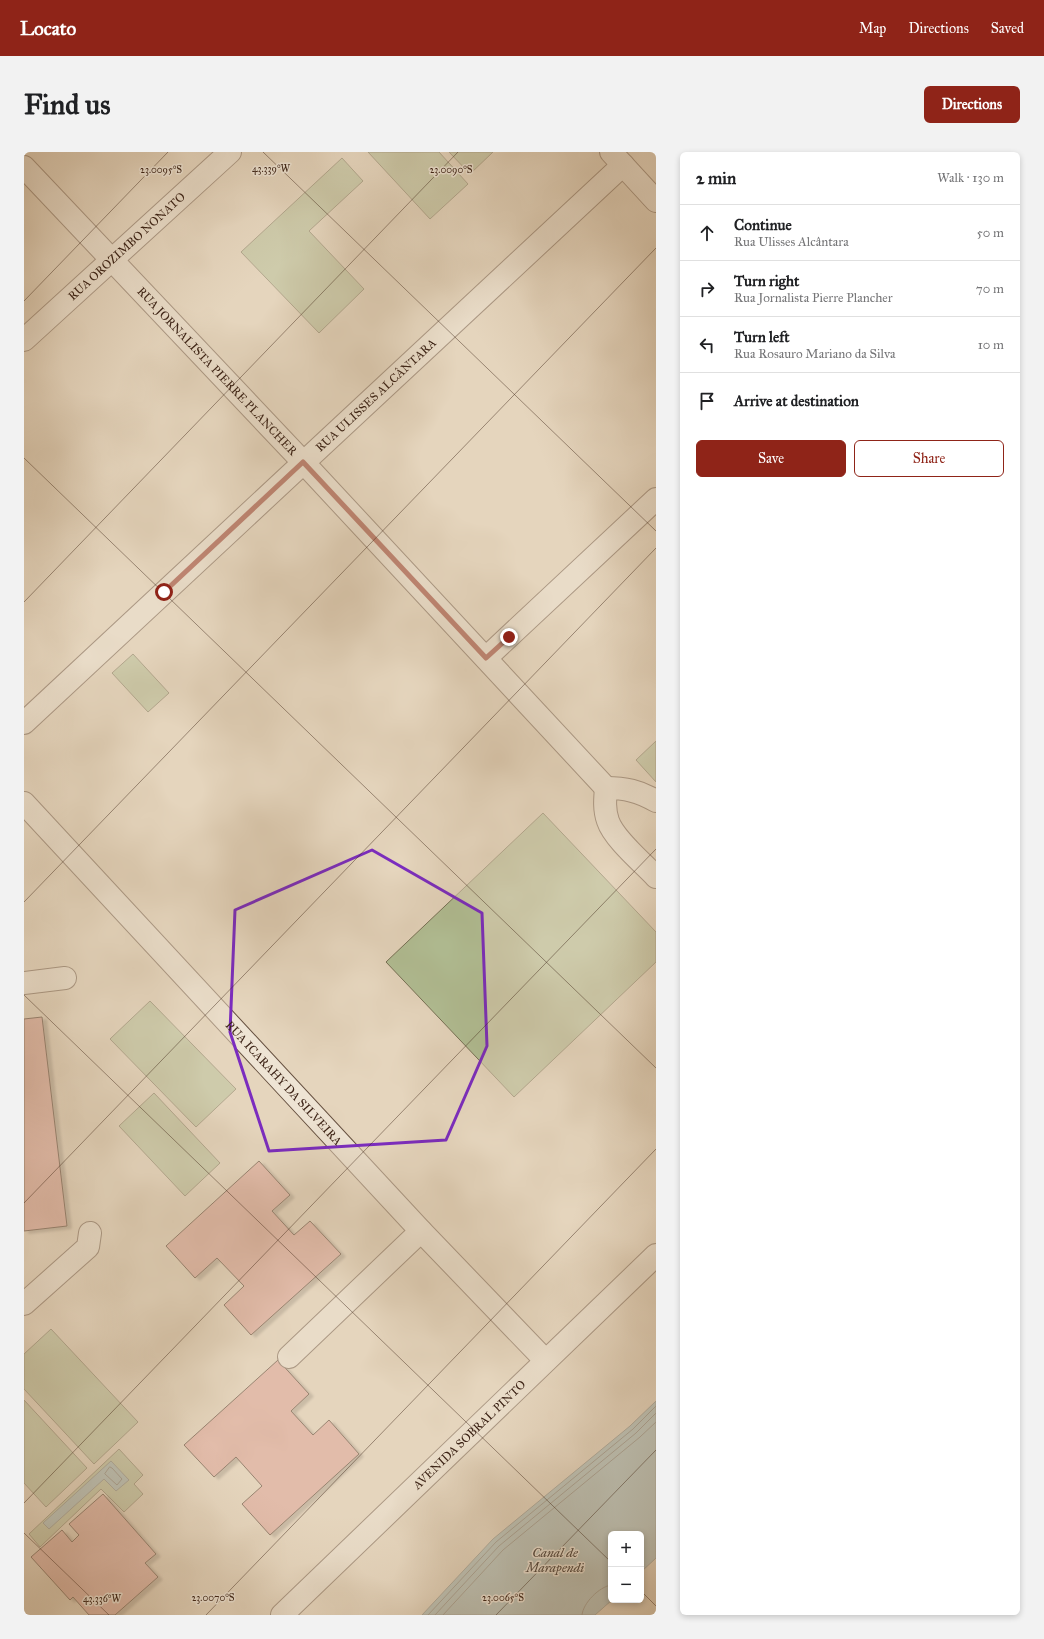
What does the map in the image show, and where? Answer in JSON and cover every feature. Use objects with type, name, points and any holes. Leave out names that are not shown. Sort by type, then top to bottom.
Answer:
[{"type":"street","name":"RUA OROZIMBO NONATO","points":[[24,340],[230,152]]},
{"type":"street","points":[[617,159],[656,201]]},
{"type":"street","name":"RUA ULISSES ALCÂNTARA","points":[[24,723],[303,462],[617,159]]},
{"type":"street","name":"RUA JORNALISTA PIERRE PLANCHER","points":[[24,167],[303,462],[606,788]]},
{"type":"street","points":[[486,658],[656,499]]},
{"type":"street","points":[[656,801],[643,794],[624,788],[606,788],[605,810],[608,822],[614,833],[656,877]]},
{"type":"street","name":"RUA ICARAHY DA SILVEIRA","points":[[24,803],[421,1231],[546,1360]]},
{"type":"street","points":[[24,982],[65,978]]},
{"type":"street","points":[[289,1357],[421,1231]]},
{"type":"street","points":[[24,1304],[88,1247],[90,1233]]},
{"type":"street","name":"AVENIDA SOBRAL PINTO","points":[[282,1615],[656,1255]]},
{"type":"highlighted area","points":[[372,850],[482,913],[487,1046],[446,1140],[269,1151],[230,1032],[235,910]]},
{"type":"green space","points":[[368,152],[439,152],[468,184],[430,219]]},
{"type":"green space","points":[[449,152],[493,152],[470,174]]},
{"type":"green space","points":[[342,158],[363,181],[309,231],[364,289],[319,333],[241,252]]},
{"type":"green space","points":[[133,654],[169,693],[148,712],[112,673]]},
{"type":"green space","points":[[656,741],[656,782],[636,760]]},
{"type":"green space","points":[[543,813],[656,932],[656,962],[514,1097],[386,962]]},
{"type":"green space","points":[[150,1001],[236,1089],[196,1127],[110,1039]]},
{"type":"green space","points":[[154,1093],[220,1163],[185,1196],[119,1126]]},
{"type":"green space","points":[[51,1329],[138,1422],[94,1464],[24,1389],[24,1354]]},
{"type":"green space","points":[[24,1400],[87,1468],[46,1507],[24,1483]]},
{"type":"green space","points":[[119,1449],[143,1475],[134,1484],[143,1494],[124,1512],[101,1489],[40,1547],[29,1534]]},
{"type":"water","name":"Canal de Marapendi","points":[[656,1401],[656,1558],[644,1569],[644,1531],[608,1531],[609,1603],[595,1615],[422,1615],[493,1539],[630,1426]]},
{"type":"water","points":[[111,1461],[129,1480],[116,1491],[104,1479],[49,1529],[43,1523]]},
{"type":"building","points":[[42,1017],[67,1226],[24,1231],[24,1019]]},
{"type":"building","points":[[259,1161],[290,1195],[272,1211],[294,1235],[310,1221],[341,1254],[251,1335],[224,1305],[244,1286],[217,1258],[195,1278],[166,1246]]},
{"type":"building","points":[[278,1360],[309,1394],[291,1411],[313,1435],[329,1420],[359,1454],[270,1535],[242,1504],[262,1486],[236,1457],[214,1477],[184,1445]]},
{"type":"building","points":[[103,1494],[156,1554],[145,1563],[158,1577],[115,1615],[89,1615],[73,1597],[70,1600],[31,1557],[62,1530],[72,1542],[79,1535],[69,1524]]},
{"type":"route","points":[[164,592],[303,462],[486,658],[509,637]]}]
